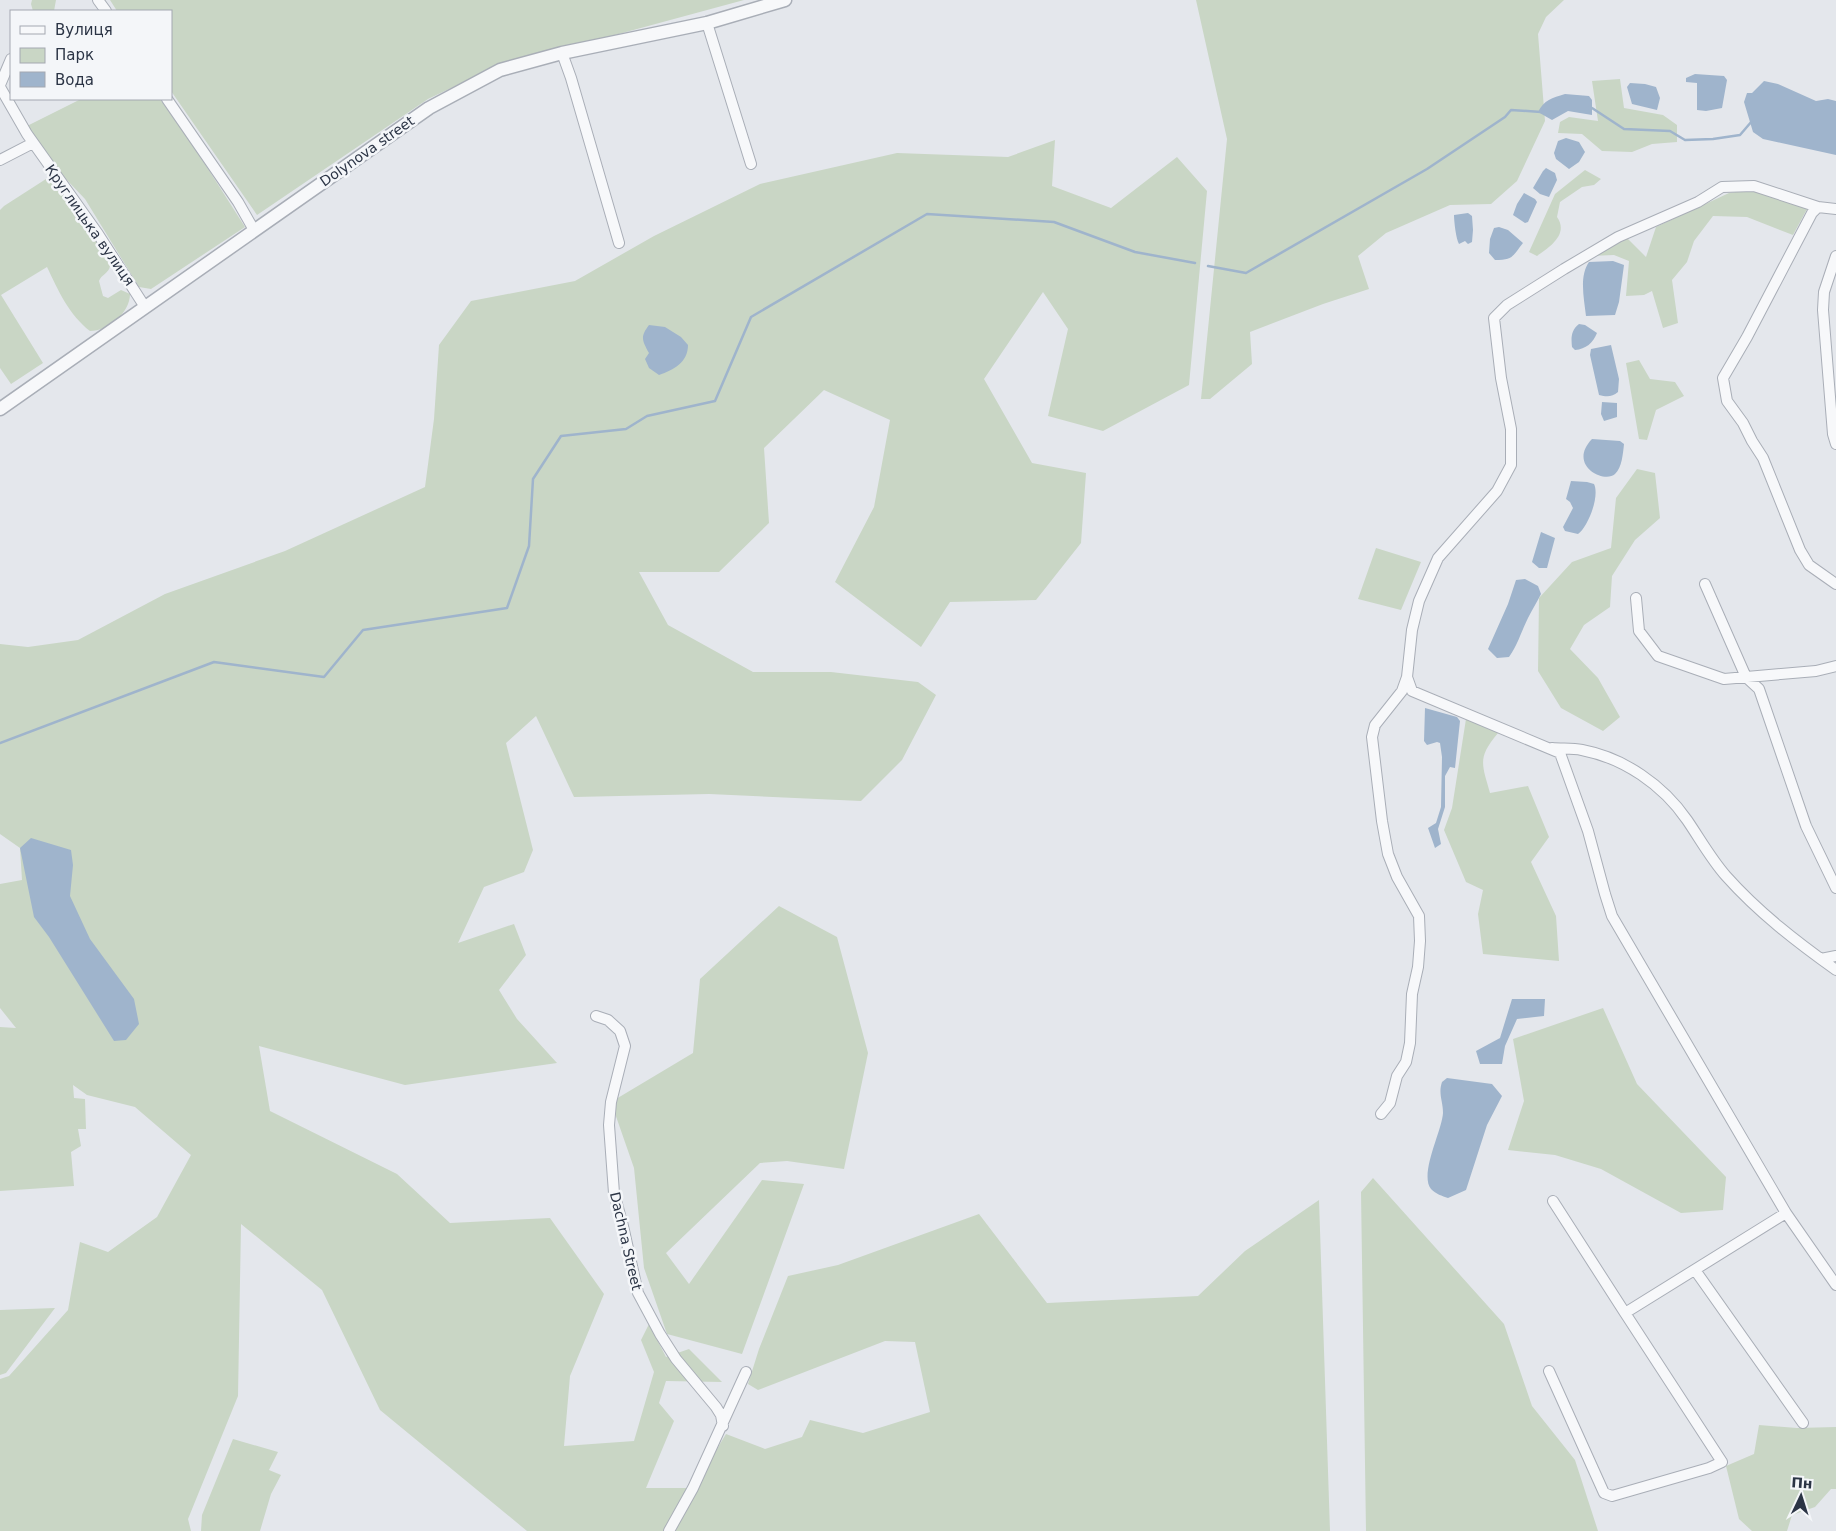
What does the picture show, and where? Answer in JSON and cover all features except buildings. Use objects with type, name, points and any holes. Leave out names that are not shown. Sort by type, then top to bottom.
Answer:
[{"type":"street","name":"Dolynova street","points":[[0,409],[429,108],[500,70],[562,53],[707,23],[785,0]]},
{"type":"street","points":[[707,23],[751,164]]},
{"type":"street","points":[[562,53],[619,243]]},
{"type":"street","name":"Круглицька вулиця","points":[[10,61],[0,86],[34,144],[98,234],[146,307]]},
{"type":"street","points":[[168,100],[238,202],[254,230]]},
{"type":"street","points":[[0,160],[34,144]]},
{"type":"street","points":[[1381,1114],[1390,1103],[1398,1076],[1406,1062],[1410,1043],[1412,994],[1418,967],[1420,916],[1397,877],[1388,854],[1372,737],[1375,725],[1402,691],[1407,677],[1412,630],[1419,601],[1438,558],[1496,491],[1510,465],[1511,429],[1501,378],[1494,318],[1507,305],[1564,268],[1618,237],[1698,202],[1722,188],[1754,186],[1818,207],[1836,209]]},
{"type":"street","points":[[1818,207],[1812,213],[1747,337],[1723,378],[1727,401],[1743,423],[1763,458],[1800,550],[1809,565],[1836,584]]},
{"type":"street","points":[[1836,256],[1824,292],[1823,310],[1833,434],[1836,444]]},
{"type":"street","points":[[1705,584],[1746,677],[1759,689],[1806,826],[1836,888]]},
{"type":"street","points":[[1636,598],[1639,631],[1658,656],[1724,679],[1816,671],[1836,666]]},
{"type":"street","points":[[1407,677],[1412,690],[1527,741],[1560,753],[1588,831],[1604,894],[1612,916],[1786,1213],[1836,1285]]},
{"type":"street","points":[[1548,748],[1580,749],[1603,755],[1630,769],[1660,789],[1674,803],[1707,852],[1741,892],[1762,913],[1836,970]]},
{"type":"street","points":[[1821,959],[1836,956]]},
{"type":"street","name":"Dachna Street","points":[[596,1016],[608,1020],[620,1031],[625,1046],[611,1102],[609,1125],[614,1193],[638,1294],[676,1359],[716,1407],[721,1416],[723,1426]]},
{"type":"street","points":[[1549,1372],[1604,1493],[1612,1496],[1709,1468],[1722,1462],[1553,1201]]},
{"type":"street","points":[[1625,1313],[1786,1213]]},
{"type":"street","points":[[1695,1270],[1803,1423]]},
{"type":"street","points":[[669,1531],[693,1488],[723,1426],[746,1372]]},
{"type":"green space","points":[[32,0],[56,0],[54,10],[33,10]]},
{"type":"green space","points":[[110,0],[744,0],[493,68],[428,99],[257,215],[172,92],[172,10],[116,10]]},
{"type":"green space","points":[[1196,0],[1564,0],[1546,17],[1538,34],[1545,121],[1517,181],[1491,204],[1450,205],[1386,233],[1358,256],[1369,289],[1323,304],[1250,332],[1252,364],[1210,399],[1201,399],[1227,139]]},
{"type":"green space","points":[[1620,79],[1624,108],[1663,115],[1677,125],[1677,142],[1652,144],[1632,152],[1602,151],[1582,134],[1558,133],[1560,122],[1569,117],[1598,121],[1592,81]]},
{"type":"green space","points":[[79,100],[161,100],[198,153],[245,227],[151,289],[139,287],[85,199],[64,177],[27,126]]},
{"type":"green space","points":[[1055,140],[1052,186],[1111,208],[1177,157],[1207,191],[1189,385],[1103,431],[1048,416],[1068,329],[1043,292],[984,379],[1032,463],[1086,473],[1081,543],[1036,600],[950,602],[921,647],[835,582],[874,507],[890,420],[824,390],[764,448],[769,523],[719,572],[639,572],[668,625],[753,672],[831,672],[918,682],[936,695],[902,760],[861,801],[709,794],[574,797],[536,716],[506,743],[533,850],[524,872],[484,887],[458,943],[514,924],[526,955],[499,990],[517,1019],[557,1063],[405,1085],[259,1046],[270,1111],[397,1174],[450,1223],[550,1218],[604,1294],[570,1376],[564,1446],[634,1441],[654,1372],[641,1340],[649,1324],[666,1357],[689,1349],[722,1382],[666,1381],[659,1403],[674,1421],[646,1488],[693,1488],[726,1434],[765,1449],[802,1437],[810,1420],[863,1433],[930,1412],[915,1342],[885,1341],[758,1390],[748,1384],[759,1349],[788,1276],[838,1265],[979,1214],[1047,1303],[1198,1296],[1245,1251],[1319,1200],[1330,1531],[527,1531],[380,1410],[322,1290],[241,1224],[238,1396],[188,1519],[191,1531],[0,1531],[0,1379],[9,1376],[68,1310],[80,1242],[108,1252],[157,1217],[191,1155],[135,1107],[87,1095],[73,1085],[74,1098],[85,1099],[86,1129],[78,1129],[81,1146],[71,1152],[74,1186],[0,1191],[0,1027],[16,1028],[0,1008],[0,884],[22,880],[20,848],[0,834],[0,644],[28,647],[78,640],[165,594],[285,551],[425,487],[434,419],[439,345],[471,301],[575,281],[654,236],[760,184],[897,153],[1008,157]]},
{"type":"green space","points":[[1585,170],[1601,179],[1594,185],[1582,187],[1560,202],[1557,217],[1561,229],[1556,240],[1537,256],[1529,252],[1555,194]]},
{"type":"green space","points":[[46,179],[56,181],[66,190],[79,215],[107,256],[110,266],[99,281],[103,296],[108,298],[121,290],[130,294],[129,301],[117,320],[104,328],[90,331],[70,310],[47,267],[1,295],[43,363],[11,384],[0,368],[0,210]]},
{"type":"green space","points":[[1755,189],[1807,209],[1793,235],[1747,217],[1713,216],[1694,241],[1687,262],[1672,280],[1678,323],[1663,328],[1652,291],[1644,295],[1626,296],[1629,261],[1614,255],[1590,256],[1627,238],[1646,257],[1656,227],[1729,193]]},
{"type":"green space","points":[[1639,360],[1650,379],[1675,382],[1684,396],[1656,410],[1647,440],[1639,439],[1626,363]]},
{"type":"green space","points":[[1637,469],[1655,473],[1660,518],[1635,540],[1612,576],[1610,607],[1584,625],[1570,649],[1598,678],[1620,717],[1603,731],[1561,708],[1538,671],[1539,598],[1572,562],[1611,548],[1616,498]]},
{"type":"green space","points":[[1376,548],[1421,562],[1401,610],[1358,599]]},
{"type":"green space","points":[[1466,719],[1498,733],[1487,749],[1483,761],[1490,793],[1528,786],[1549,837],[1531,862],[1556,916],[1559,961],[1483,954],[1478,914],[1483,890],[1466,882],[1444,830],[1452,808]]},
{"type":"green space","points":[[779,906],[837,937],[868,1053],[844,1169],[787,1161],[760,1163],[666,1253],[689,1284],[762,1180],[804,1184],[742,1354],[667,1334],[644,1268],[634,1168],[611,1102],[693,1053],[700,979]]},
{"type":"green space","points":[[1603,1008],[1637,1084],[1726,1177],[1723,1210],[1681,1213],[1601,1169],[1555,1155],[1508,1150],[1524,1101],[1513,1039]]},
{"type":"green space","points":[[1373,1178],[1504,1324],[1532,1406],[1575,1460],[1598,1531],[1366,1531],[1361,1192]]},
{"type":"green space","points":[[55,1308],[6,1373],[0,1375],[0,1310]]},
{"type":"green space","points":[[1759,1425],[1797,1428],[1836,1427],[1836,1489],[1831,1489],[1815,1507],[1792,1515],[1787,1531],[1752,1531],[1739,1519],[1726,1466],[1754,1454]]},
{"type":"green space","points":[[233,1439],[278,1452],[269,1470],[281,1475],[271,1494],[260,1531],[201,1531],[202,1515]]},
{"type":"water","points":[[1695,74],[1724,76],[1727,80],[1722,108],[1706,111],[1697,110],[1697,83],[1686,82],[1686,78]]},
{"type":"water","points":[[1764,81],[1778,84],[1816,101],[1828,99],[1836,101],[1836,155],[1763,139],[1753,132],[1744,102],[1747,93],[1752,93]]},
{"type":"water","points":[[1630,83],[1656,87],[1660,98],[1657,110],[1632,104],[1627,87]]},
{"type":"water","points":[[1565,94],[1589,96],[1592,100],[1592,115],[1568,111],[1552,120],[1538,112],[1549,100]]},
{"type":"water","points":[[1566,138],[1579,142],[1585,152],[1579,162],[1569,169],[1556,159],[1554,153],[1558,141]]},
{"type":"water","points":[[1546,168],[1555,173],[1557,180],[1549,197],[1540,194],[1533,188]]},
{"type":"water","points":[[1524,193],[1537,202],[1528,222],[1525,223],[1513,215]]},
{"type":"water","points":[[1468,213],[1472,216],[1472,242],[1468,244],[1465,241],[1459,244],[1454,215]]},
{"type":"water","points":[[1499,227],[1508,230],[1523,243],[1512,257],[1495,260],[1489,253],[1490,239],[1494,228]]},
{"type":"water","points":[[1613,261],[1624,265],[1619,302],[1615,315],[1586,316],[1583,281],[1586,268],[1589,262]]},
{"type":"water","points":[[1579,324],[1585,325],[1597,333],[1589,345],[1575,350],[1572,347],[1572,337],[1574,329]]},
{"type":"water","points":[[649,325],[665,327],[681,337],[688,345],[683,361],[670,371],[659,375],[649,368],[645,359],[649,353],[643,336]]},
{"type":"water","points":[[1611,345],[1619,379],[1618,392],[1611,396],[1604,396],[1599,395],[1590,355],[1591,349]]},
{"type":"water","points":[[1602,402],[1617,403],[1617,417],[1604,421],[1601,414]]},
{"type":"water","points":[[1592,439],[1620,441],[1624,444],[1621,464],[1615,474],[1603,476],[1596,474],[1585,464],[1585,448]]},
{"type":"water","points":[[1571,481],[1594,484],[1595,489],[1592,511],[1586,525],[1578,534],[1565,531],[1563,527],[1573,508],[1566,499]]},
{"type":"water","points":[[1541,532],[1555,538],[1547,568],[1539,568],[1532,562]]},
{"type":"water","points":[[1525,579],[1538,586],[1541,594],[1509,657],[1497,658],[1488,649],[1508,604],[1516,580]]},
{"type":"water","points":[[1425,708],[1457,717],[1460,721],[1455,768],[1450,767],[1445,776],[1445,807],[1438,829],[1441,844],[1435,848],[1428,828],[1436,823],[1441,807],[1442,757],[1440,743],[1427,745],[1424,741]]},
{"type":"water","points":[[31,838],[71,850],[73,865],[70,896],[90,939],[134,999],[139,1024],[126,1040],[114,1041],[49,937],[34,917],[20,848]]},
{"type":"water","points":[[1512,999],[1545,999],[1544,1016],[1517,1019],[1505,1046],[1502,1064],[1480,1064],[1476,1051],[1500,1038]]},
{"type":"water","points":[[1447,1078],[1492,1084],[1502,1096],[1487,1125],[1466,1190],[1448,1198],[1437,1194],[1431,1189],[1428,1182],[1429,1163],[1442,1121],[1441,1086],[1442,1082]]},
{"type":"waterway","points":[[1589,108],[1592,108],[1624,129],[1670,131],[1685,140],[1713,139],[1740,135],[1752,121]]},
{"type":"waterway","points":[[1208,266],[1246,273],[1427,169],[1505,117],[1511,110],[1541,112]]},
{"type":"waterway","points":[[0,743],[214,662],[324,677],[363,630],[507,608],[529,546],[533,479],[561,436],[626,429],[647,416],[715,401],[751,317],[927,214],[1054,222],[1135,252],[1195,263]]}]
